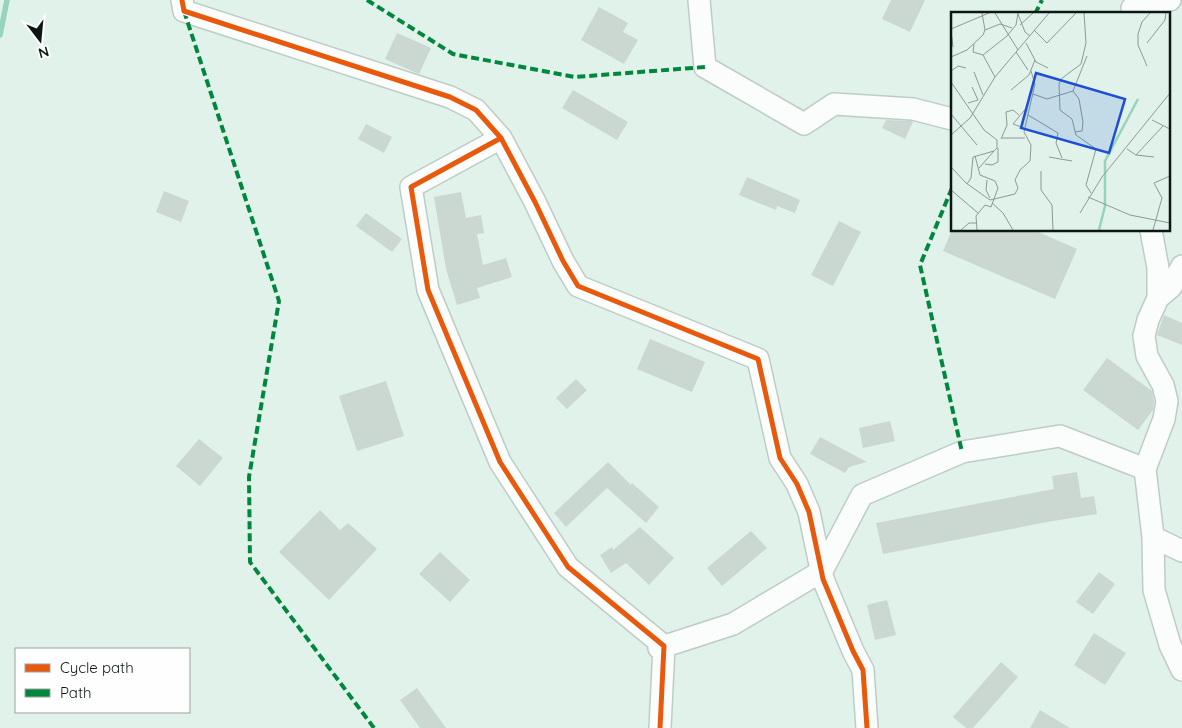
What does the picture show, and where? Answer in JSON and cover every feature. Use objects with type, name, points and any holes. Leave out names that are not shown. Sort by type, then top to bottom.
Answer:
[{"type":"street","points":[[182,0],[184,11],[450,97],[476,110],[501,138],[535,202],[563,262],[578,286],[758,359],[780,458],[797,484],[809,512],[823,579],[853,651],[863,670],[866,728]]},
{"type":"street","points":[[700,0],[705,67],[804,124],[834,104],[913,109],[951,119]]},
{"type":"street","points":[[1132,7],[1182,0]]},
{"type":"street","points":[[501,138],[411,186],[428,290],[500,462],[568,568],[661,647]]},
{"type":"street","points":[[1151,231],[1158,268],[1158,298],[1148,320],[1144,336],[1147,356],[1163,385],[1167,401],[1164,419],[1145,469],[1153,537],[1154,590],[1170,645],[1182,670]]},
{"type":"street","points":[[1158,298],[1171,287],[1182,266]]},
{"type":"street","points":[[661,647],[733,624],[822,571],[862,495],[962,452],[1060,436],[1145,469]]},
{"type":"street","points":[[1153,537],[1182,551]]},
{"type":"street","points":[[660,728],[661,647]]},
{"type":"building","points":[[891,0],[925,0],[910,32],[882,19]]},
{"type":"building","points":[[599,7],[628,23],[623,32],[638,40],[624,64],[581,40]]},
{"type":"building","points":[[397,33],[431,48],[419,74],[385,59]]},
{"type":"building","points":[[573,90],[628,122],[617,140],[562,108]]},
{"type":"building","points":[[886,120],[913,122],[905,139],[882,128]]},
{"type":"building","points":[[366,124],[392,137],[384,153],[358,139]]},
{"type":"building","points":[[747,177],[800,200],[795,213],[777,206],[776,210],[739,195]]},
{"type":"building","points":[[164,191],[189,201],[181,222],[156,212]]},
{"type":"building","points":[[461,192],[466,218],[481,215],[484,233],[477,234],[483,265],[506,258],[512,277],[477,288],[480,298],[457,305],[446,269],[434,197]]},
{"type":"building","points":[[366,213],[402,239],[392,252],[356,226]]},
{"type":"building","points":[[839,221],[861,232],[833,286],[811,275]]},
{"type":"building","points":[[952,231],[1036,231],[1077,249],[1055,299],[943,251]]},
{"type":"building","points":[[1164,315],[1182,323],[1182,345],[1157,335]]},
{"type":"building","points":[[650,339],[705,362],[692,392],[637,369]]},
{"type":"building","points":[[1107,358],[1152,391],[1153,410],[1138,430],[1083,390]]},
{"type":"building","points":[[576,379],[587,390],[567,409],[556,398]]},
{"type":"building","points":[[386,381],[404,436],[357,451],[339,396]]},
{"type":"building","points":[[890,421],[895,441],[863,448],[859,428]]},
{"type":"building","points":[[820,437],[867,462],[849,467],[845,473],[810,454]]},
{"type":"building","points":[[199,439],[223,458],[200,486],[176,466]]},
{"type":"building","points":[[608,462],[631,485],[632,483],[659,507],[646,523],[607,488],[566,527],[554,513]]},
{"type":"building","points":[[1077,472],[1081,498],[1094,496],[1097,514],[883,554],[876,523],[1054,489],[1052,476]]},
{"type":"building","points":[[320,510],[340,530],[348,523],[377,549],[329,600],[279,552]]},
{"type":"building","points":[[640,527],[674,558],[649,585],[626,563],[611,573],[600,555],[612,547],[613,550]]},
{"type":"building","points":[[751,531],[767,548],[722,586],[707,568]]},
{"type":"building","points":[[440,552],[470,580],[450,602],[419,574]]},
{"type":"building","points":[[1099,572],[1115,584],[1093,614],[1076,602]]},
{"type":"building","points":[[887,600],[896,635],[875,640],[867,605]]},
{"type":"building","points":[[1094,633],[1126,653],[1105,685],[1074,665]]},
{"type":"building","points":[[1001,662],[1018,677],[973,728],[966,728],[953,717]]},
{"type":"building","points":[[417,688],[446,728],[420,728],[400,700]]},
{"type":"building","points":[[1040,710],[1070,728],[1030,728]]},
{"type":"waterway","points":[[0,35],[7,0]]},
{"type":"marked path","points":[[367,0],[453,54],[575,77],[705,67]]},
{"type":"marked path","points":[[1036,12],[1042,0]]},
{"type":"marked path","points":[[184,11],[279,301],[249,477],[250,562],[374,728]]},
{"type":"marked path","points":[[951,190],[920,265],[962,452]]},
{"type":"cycle path","points":[[182,0],[184,11],[450,97],[476,110],[501,138],[535,202],[563,261],[578,286],[758,359],[780,458],[797,484],[809,512],[823,579],[853,651],[863,670],[867,728]]},
{"type":"cycle path","points":[[501,138],[411,187],[428,290],[500,462],[568,567],[664,646],[660,728]]}]
